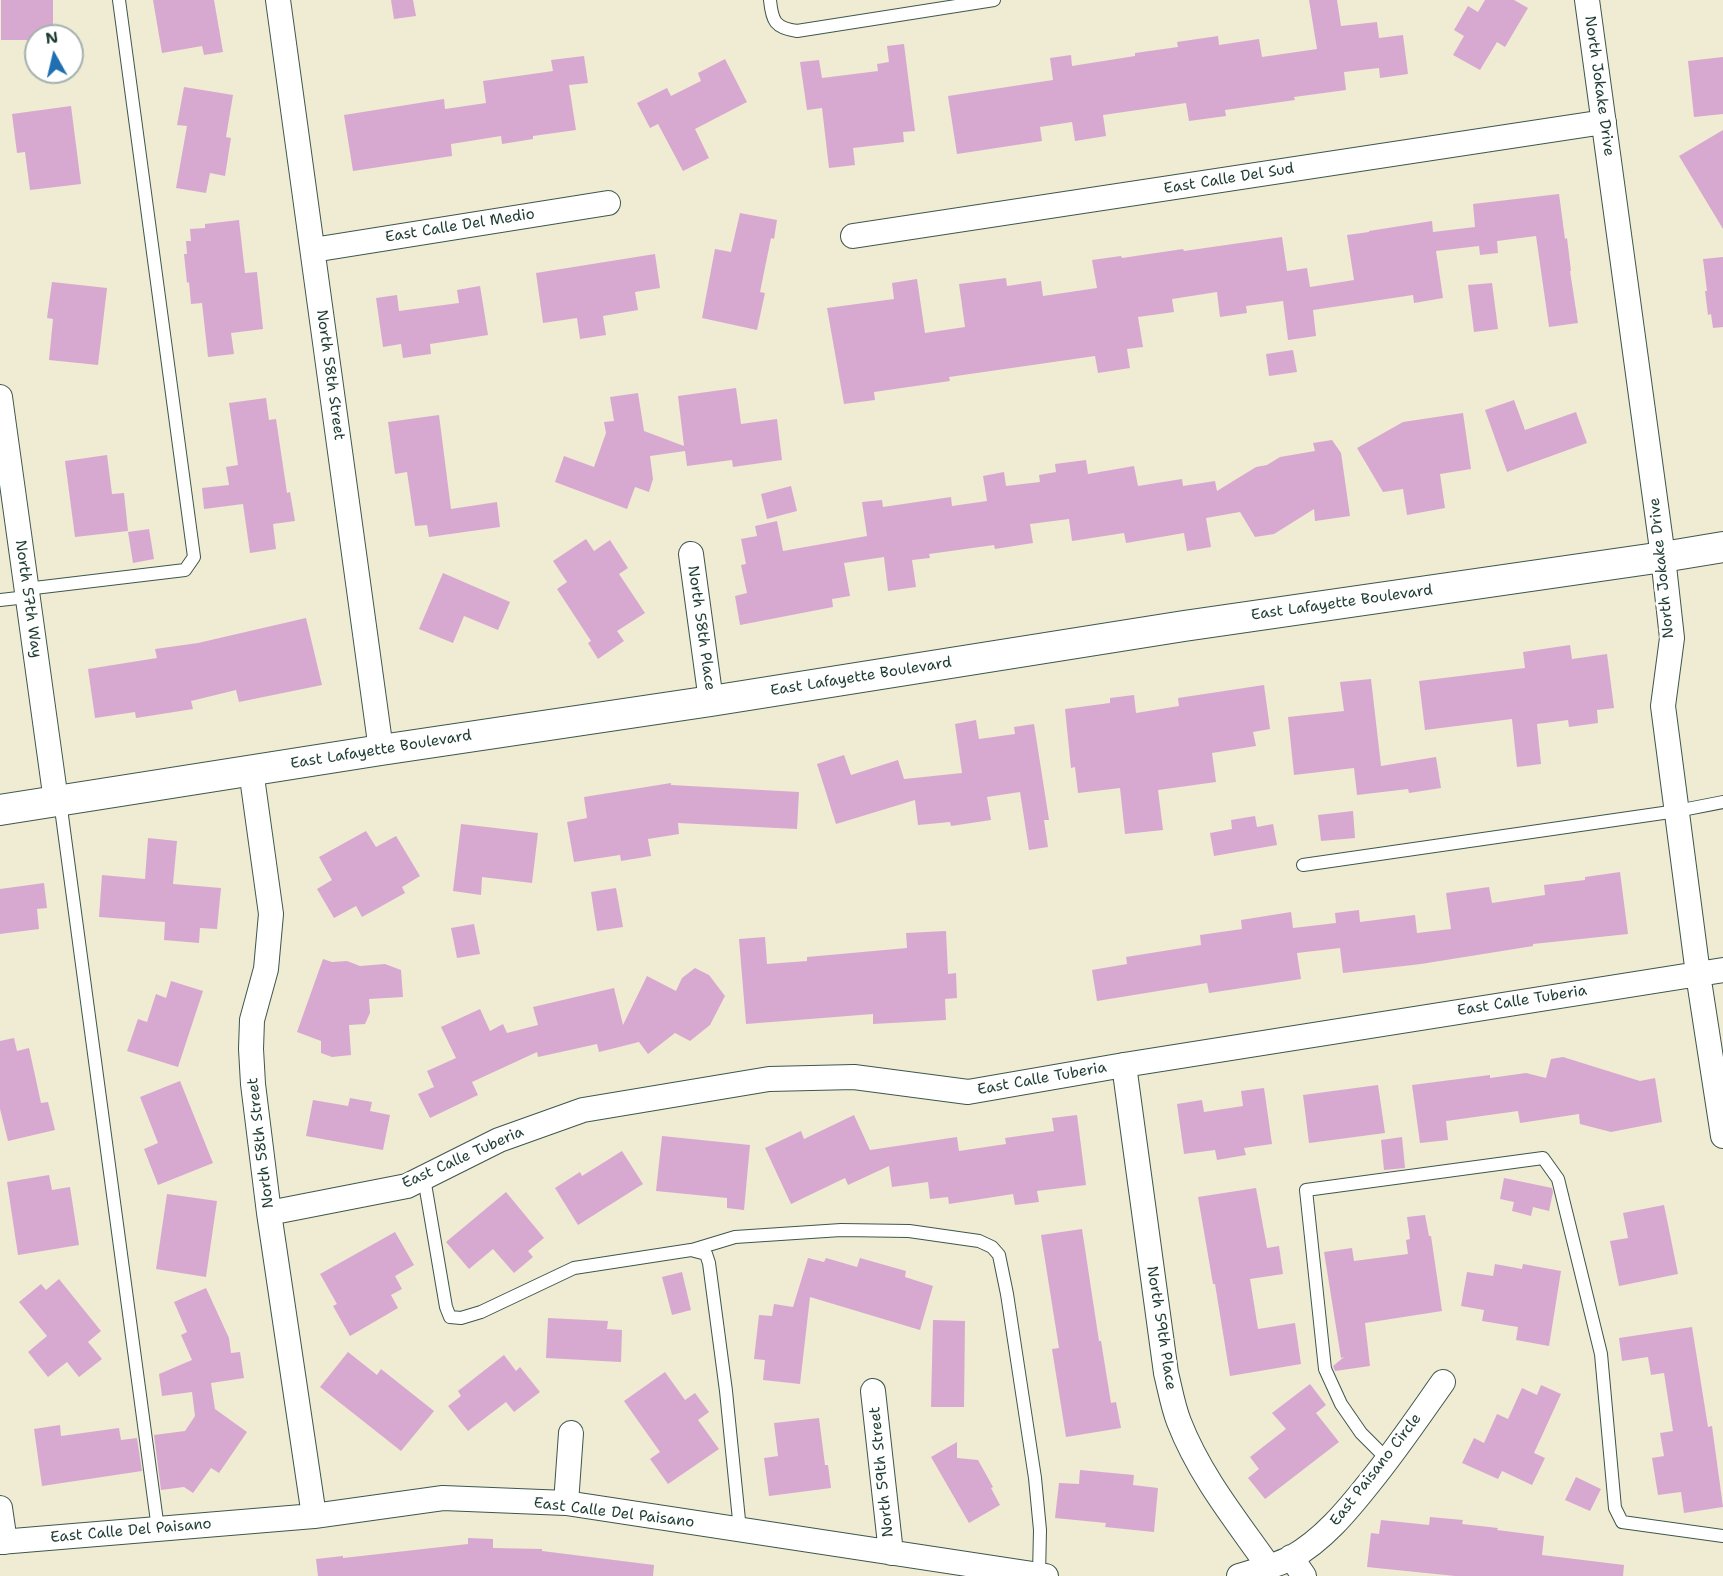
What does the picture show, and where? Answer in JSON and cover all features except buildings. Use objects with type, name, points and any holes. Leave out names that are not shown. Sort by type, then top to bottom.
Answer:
[{"type":"street","name":"North 58th Street","points":[[278,0],[381,750]]},
{"type":"street","name":"North Jokake Drive","points":[[1587,0],[1663,557],[1672,638],[1663,706],[1698,974],[1723,1136]]},
{"type":"street","name":"East Calle Del Sud","points":[[853,236],[1604,122]]},
{"type":"street","name":"East Calle Del Medio","points":[[313,250],[608,203]]},
{"type":"street","name":"North 57th Way","points":[[0,397],[4,455],[58,801]]},
{"type":"street","name":"East Lafayette Boulevard","points":[[0,810],[1196,625],[1723,547]]},
{"type":"street","name":"North 58th Place","points":[[691,554],[711,701]]},
{"type":"street","name":"North 58th Street","points":[[251,771],[271,914],[266,969],[252,1020],[253,1084],[269,1213],[314,1516]]},
{"type":"street","name":"East Calle Tuberia","points":[[269,1213],[407,1186],[499,1140],[583,1110],[770,1078],[854,1077],[968,1092],[1723,970]]},
{"type":"street","name":"North 59th Place","points":[[1124,1065],[1166,1373],[1178,1420],[1196,1458],[1222,1502],[1288,1567]]},
{"type":"street","name":"East Paisano Circle","points":[[1288,1567],[1328,1531],[1348,1509],[1388,1460],[1443,1382]]},
{"type":"street","name":"North 59th Street","points":[[873,1391],[891,1553]]},
{"type":"street","points":[[566,1503],[571,1433]]},
{"type":"street","name":"East Calle Del Paisano","points":[[2,1542],[314,1516],[443,1497],[566,1503],[1042,1575]]},
{"type":"street","points":[[0,1508],[2,1542]]},
{"type":"street","points":[[1239,1576],[1288,1567]]},
{"type":"lane","points":[[0,600],[27,593],[184,570],[194,557],[119,0]]},
{"type":"lane","points":[[770,0],[772,14],[777,24],[784,29],[797,31],[994,0]]},
{"type":"lane","points":[[58,801],[158,1528]]},
{"type":"lane","points":[[1304,865],[1677,811],[1723,802]]},
{"type":"lane","points":[[1388,1460],[1361,1433],[1341,1404],[1325,1369],[1306,1190],[1543,1158],[1558,1179],[1601,1354],[1616,1508],[1622,1522],[1723,1536]]},
{"type":"lane","points":[[423,1178],[446,1307],[450,1317],[461,1318],[481,1312],[574,1268],[690,1250],[735,1237],[841,1230],[909,1232],[979,1241],[992,1247],[999,1255],[1035,1478],[1042,1575]]},
{"type":"lane","points":[[690,1250],[706,1254],[709,1263],[726,1391],[740,1530]]}]
